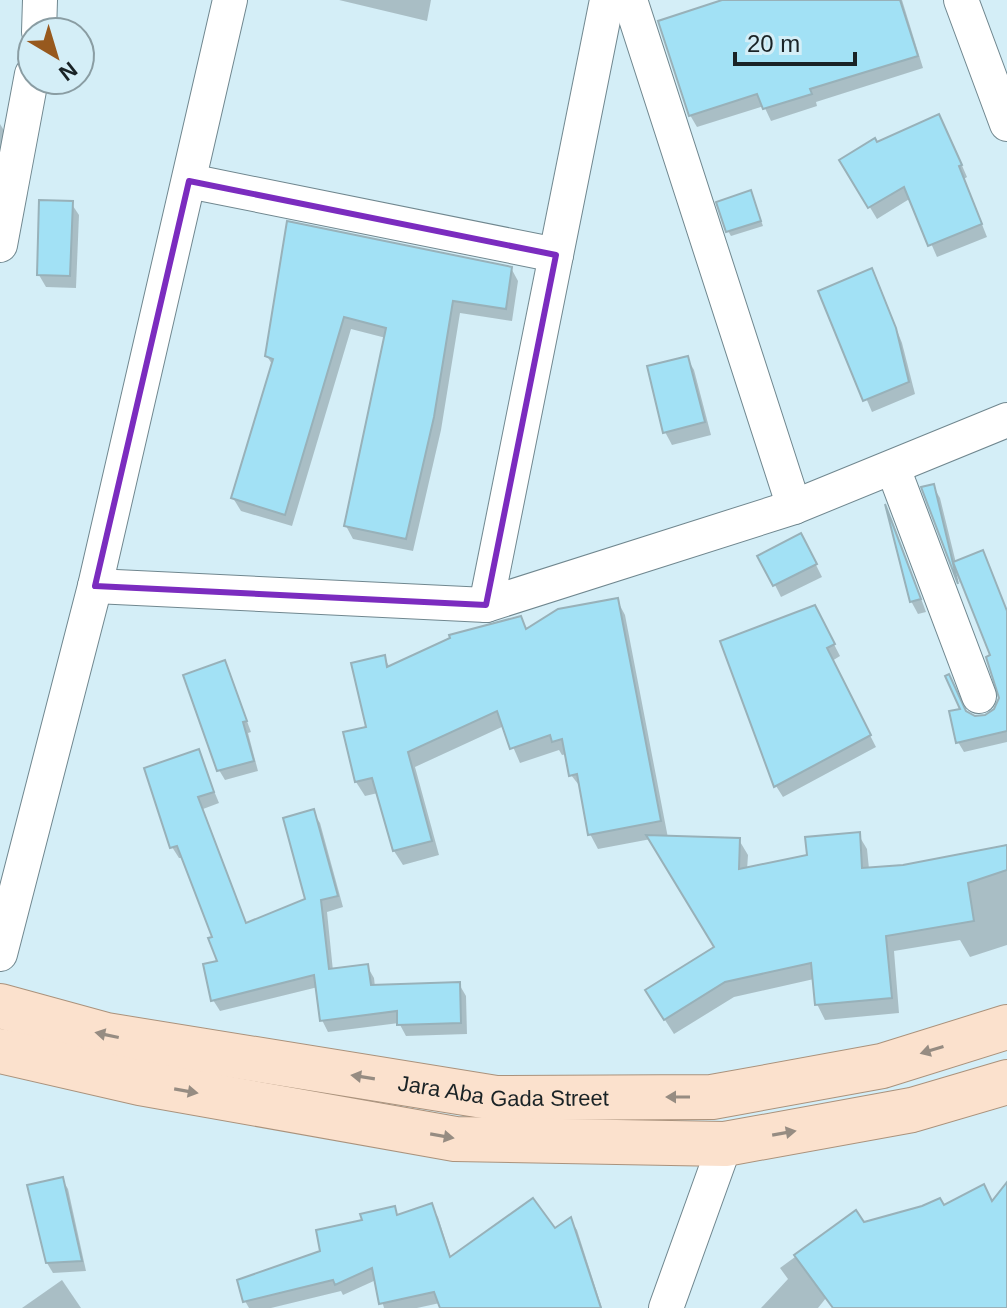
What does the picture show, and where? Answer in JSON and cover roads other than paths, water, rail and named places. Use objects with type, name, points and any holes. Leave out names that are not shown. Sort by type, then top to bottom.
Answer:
[{"type":"main road","name":"Jara Aba Gada Street","points":[[0,1006],[106,1035],[496,1098],[712,1097],[882,1066],[1007,1027]]},
{"type":"main road","name":"Jara Aba Gada Street","points":[[0,1051],[140,1083],[455,1139],[725,1144],[912,1110],[1007,1082]]},
{"type":"street","points":[[0,954],[95,586],[230,0]]},
{"type":"street","points":[[486,605],[607,0]]},
{"type":"street","points":[[630,0],[794,507]]},
{"type":"street","points":[[961,0],[1007,124]]},
{"type":"street","points":[[0,245],[3,210],[27,96]]},
{"type":"street","points":[[189,181],[556,255]]},
{"type":"street","points":[[95,586],[486,605],[794,507],[1007,420]]},
{"type":"street","points":[[893,468],[979,696]]},
{"type":"street","points":[[666,1308],[725,1144]]}]
